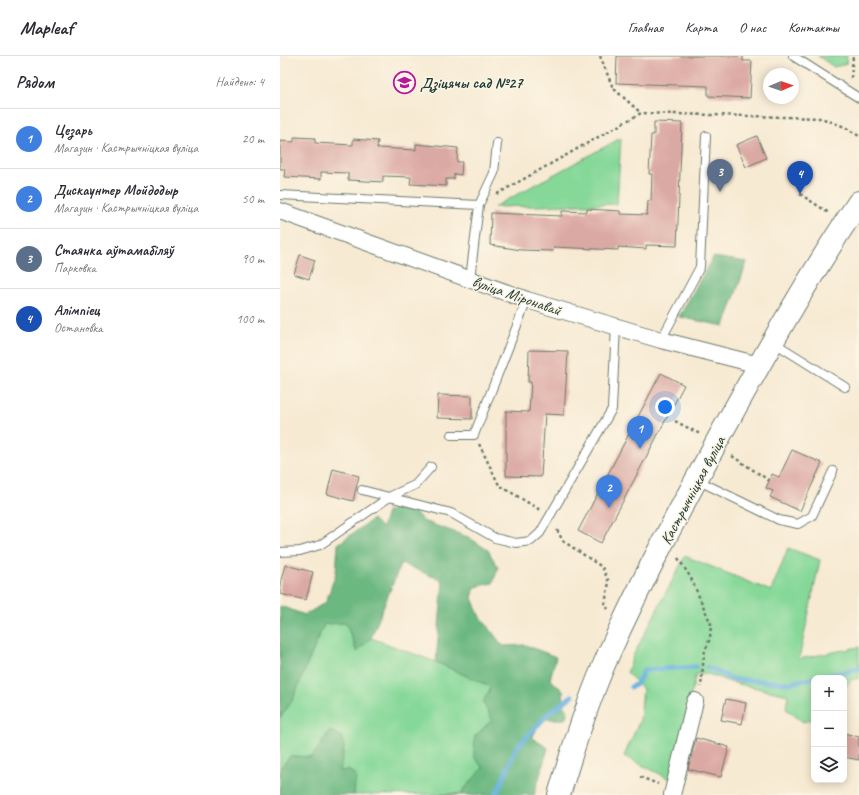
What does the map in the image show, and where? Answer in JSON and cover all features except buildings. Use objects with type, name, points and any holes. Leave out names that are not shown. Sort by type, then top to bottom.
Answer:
[{"type":"main road","name":"Кастрычніцкая вуліца","points":[[559,795],[570,760],[609,654],[639,589],[696,480],[759,365],[820,261],[859,202]]},
{"type":"street","name":"вуліца Міронавай","points":[[280,211],[528,300],[661,340],[759,365]]},
{"type":"street","points":[[672,795],[695,701]]},
{"type":"lane","points":[[793,56],[859,98]]},
{"type":"lane","points":[[661,340],[700,267],[706,136]]},
{"type":"lane","points":[[470,279],[479,205],[494,173],[497,143]]},
{"type":"lane","points":[[280,195],[479,205]]},
{"type":"lane","points":[[451,435],[474,434],[528,300]]},
{"type":"lane","points":[[362,490],[391,496],[451,513],[495,538],[516,542],[531,541],[540,533],[612,409],[616,326]]},
{"type":"lane","points":[[773,342],[845,387]]},
{"type":"lane","points":[[280,552],[300,551],[320,545],[391,496],[416,485],[431,467]]},
{"type":"lane","points":[[696,480],[779,520],[798,524],[812,516],[833,470]]},
{"type":"path","points":[[600,56],[613,88],[641,113]]},
{"type":"path","points":[[851,78],[853,56]]},
{"type":"path","points":[[479,205],[641,113],[821,118],[845,127],[859,136]]},
{"type":"path","points":[[800,194],[844,224]]},
{"type":"path","points":[[675,421],[700,435]]},
{"type":"path","points":[[732,456],[770,480]]},
{"type":"path","points":[[678,558],[691,578],[711,624],[710,638],[704,654],[701,687],[695,701]]},
{"type":"green space","points":[[818,56],[847,56],[846,64],[834,67]]},
{"type":"green space","points":[[621,138],[617,204],[494,207]]},
{"type":"green space","points":[[713,257],[747,262],[724,326],[679,317]]},
{"type":"green space","points":[[399,506],[414,511],[423,521],[468,537],[488,550],[498,568],[493,583],[475,587],[472,598],[479,615],[503,646],[525,645],[556,657],[550,679],[563,691],[564,705],[568,711],[565,719],[542,719],[532,738],[548,748],[534,795],[438,795],[460,794],[483,768],[474,756],[475,736],[492,720],[483,702],[491,687],[436,662],[443,581],[401,563],[371,638],[357,652],[346,623],[324,624],[292,701],[280,718],[280,606],[305,615],[326,602],[336,573],[338,544],[373,519],[382,528],[387,512]]},
{"type":"green space","points":[[788,548],[820,560],[799,659],[859,647],[859,678],[851,680],[847,685],[847,675],[811,675],[811,720],[803,722],[786,709],[788,695],[730,682],[708,674],[696,674],[670,779],[624,756],[640,720],[643,689],[627,673],[634,654],[685,556],[771,591]]},
{"type":"green space","points":[[346,623],[357,652],[371,638],[436,662],[492,687],[492,720],[475,736],[474,756],[483,768],[460,794],[354,795],[355,775],[339,771],[344,747],[312,757],[290,756],[280,769],[280,718],[292,701],[324,624]]},
{"type":"green space","points":[[330,731],[341,736],[344,747],[340,771],[348,770],[356,775],[354,795],[280,795],[280,769],[290,756],[312,757]]},
{"type":"waterway","points":[[631,687],[637,684],[644,670],[696,667]]},
{"type":"waterway","points":[[707,667],[732,679],[790,683],[811,679]]},
{"type":"waterway","points":[[830,675],[859,669]]},
{"type":"waterway","points":[[496,795],[517,747],[550,712],[572,696]]},
{"type":"place","name":"Дзіцячы сад №27","points":[[405,82]]},
{"type":"place","name":"Стаянка аўтамабіляў","points":[[720,192]]},
{"type":"place","name":"Алімпіец","points":[[800,194]]},
{"type":"place","name":"Цезарь","points":[[640,449]]},
{"type":"place","name":"Дискаунтер Мойдодыр","points":[[609,508]]}]
